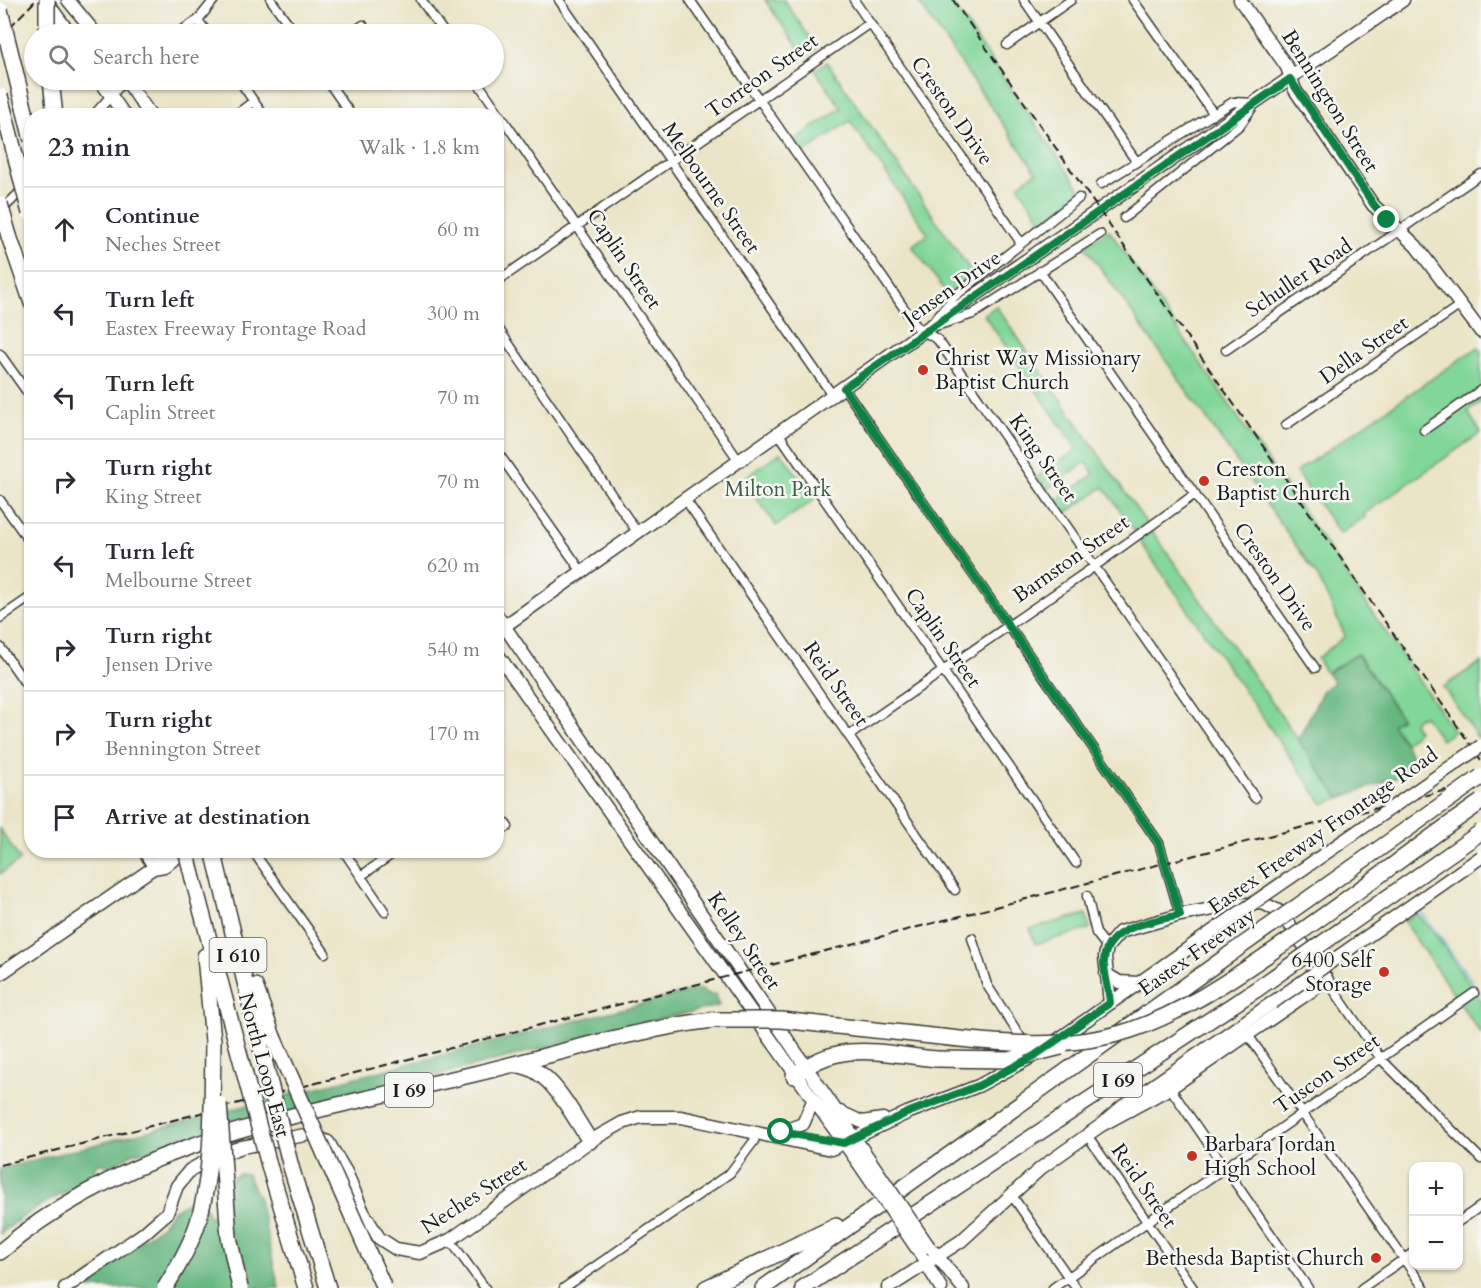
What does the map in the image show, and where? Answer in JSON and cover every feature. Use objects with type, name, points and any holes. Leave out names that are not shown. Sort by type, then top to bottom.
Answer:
[{"type":"highway","points":[[46,0],[47,24]]},
{"type":"highway","points":[[0,10],[24,108]]},
{"type":"highway","points":[[52,90],[55,108]]},
{"type":"highway","points":[[0,96],[24,190]]},
{"type":"highway","points":[[0,204],[24,280]]},
{"type":"highway","name":"Eastex Freeway","points":[[763,1288],[1481,777]]},
{"type":"highway","points":[[800,1071],[826,1055],[855,1050],[936,1059],[1009,1060],[1081,1040],[1130,1030],[1170,1014],[1225,984],[1481,802]]},
{"type":"highway","name":"I 69","points":[[803,1288],[1257,989],[1481,832]]},
{"type":"highway","name":"North Loop East","points":[[188,858],[270,1169],[306,1288]]},
{"type":"highway","points":[[216,861],[266,1038],[384,1288]]},
{"type":"highway","points":[[197,896],[213,1041],[229,1237],[240,1288]]},
{"type":"highway","name":"I 69","points":[[0,1252],[67,1205],[111,1179],[147,1162],[235,1131],[510,1065],[648,1029],[713,1020],[781,1020],[989,1042],[1081,1040]]},
{"type":"highway","name":"North Loop East","points":[[266,1038],[291,1167],[328,1288]]},
{"type":"highway","points":[[165,1288],[191,1240],[201,1208],[207,1164],[213,1041]]},
{"type":"highway","points":[[510,1065],[532,1068],[541,1074],[590,1141]]},
{"type":"highway","points":[[706,1288],[826,1232],[911,1182]]},
{"type":"highway","points":[[304,1210],[338,1288]]},
{"type":"highway","points":[[813,1288],[843,1261]]},
{"type":"main road","points":[[46,0],[63,24]]},
{"type":"main road","points":[[68,0],[88,24]]},
{"type":"main road","name":"Bennington Street","points":[[1240,0],[1287,67],[1290,79],[1374,205],[1416,246],[1481,332]]},
{"type":"main road","name":"Jensen Drive","points":[[504,627],[925,330],[1403,0]]},
{"type":"main road","points":[[107,90],[120,108]]},
{"type":"main road","points":[[132,90],[145,108]]},
{"type":"main road","name":"Kelley Street","points":[[504,633],[800,1071],[813,1101],[850,1140]]},
{"type":"main road","name":"Kelley Street","points":[[504,663],[800,1071],[835,1108],[850,1140],[925,1255],[941,1288]]},
{"type":"main road","name":"Eastex Freeway Frontage Road","points":[[850,1140],[907,1113],[978,1086],[1034,1056],[1481,746]]},
{"type":"main road","points":[[938,1257],[976,1229],[1041,1168],[1100,1126],[1122,1107],[1481,857]]},
{"type":"main road","points":[[153,868],[158,858]]},
{"type":"main road","points":[[0,974],[153,868],[164,866],[175,858]]},
{"type":"main road","points":[[1100,1126],[1170,1088],[1327,981],[1282,913],[1263,903],[1235,905],[1180,915],[1120,932],[1107,947],[1104,967],[1110,1003]]},
{"type":"main road","points":[[1106,974],[1119,982],[1139,983]]},
{"type":"main road","points":[[781,1132],[802,1124],[813,1101]]},
{"type":"main road","points":[[835,1108],[862,1122],[907,1113]]},
{"type":"main road","name":"Neches Street","points":[[65,1288],[143,1234],[167,1213],[177,1186],[190,1170],[216,1156],[296,1135],[310,1134],[327,1142],[346,1172],[372,1229],[387,1245],[406,1252],[420,1253],[450,1240],[590,1141],[622,1123],[661,1115],[756,1131],[761,1128],[850,1140]]},
{"type":"main road","name":"Neches Street","points":[[756,1131],[760,1136],[831,1149],[850,1140]]},
{"type":"main road","points":[[888,1288],[925,1255]]},
{"type":"main road","name":"Kelley Street","points":[[925,1255],[938,1257],[963,1288]]},
{"type":"street","points":[[192,24],[198,20],[214,0]]},
{"type":"street","points":[[271,0],[289,24]]},
{"type":"street","points":[[421,0],[438,24]]},
{"type":"street","name":"Melbourne Street","points":[[559,0],[832,396]]},
{"type":"street","name":"King Street","points":[[690,0],[917,327],[938,340],[1255,798]]},
{"type":"street","name":"Creston Drive","points":[[854,0],[1021,243]]},
{"type":"street","points":[[1024,0],[1136,161]]},
{"type":"street","points":[[1007,45],[1071,0]]},
{"type":"street","points":[[1133,0],[1213,113]]},
{"type":"street","points":[[198,20],[201,24]]},
{"type":"street","name":"Torreon Street","points":[[504,276],[870,23]]},
{"type":"street","points":[[100,108],[116,90]]},
{"type":"street","points":[[246,90],[259,108]]},
{"type":"street","points":[[334,90],[346,108]]},
{"type":"street","name":"Caplin Street","points":[[483,90],[496,108]]},
{"type":"street","points":[[245,108],[254,101]]},
{"type":"street","points":[[1101,184],[1233,102],[1256,103]]},
{"type":"street","points":[[1124,218],[1240,125],[1256,103]]},
{"type":"street","name":"Caplin Street","points":[[504,120],[739,461]]},
{"type":"street","name":"Schuller Road","points":[[1226,350],[1481,174]]},
{"type":"street","points":[[0,212],[24,188]]},
{"type":"street","points":[[925,330],[955,296],[1079,198]]},
{"type":"street","points":[[925,330],[973,314],[1100,234]]},
{"type":"street","name":"Creston Drive","points":[[1040,271],[1315,668]]},
{"type":"street","name":"Della Street","points":[[1286,425],[1462,304]]},
{"type":"street","points":[[504,337],[638,532]]},
{"type":"street","points":[[0,354],[24,388]]},
{"type":"street","points":[[844,388],[1159,843],[1180,915]]},
{"type":"street","points":[[1424,430],[1481,390]]},
{"type":"street","name":"Caplin Street","points":[[779,434],[1076,863]]},
{"type":"street","points":[[504,461],[582,573]]},
{"type":"street","name":"Barnston Street","points":[[850,735],[1195,494]]},
{"type":"street","name":"Reid Street","points":[[685,499],[955,890]]},
{"type":"street","points":[[0,500],[24,534]]},
{"type":"street","points":[[0,618],[24,602]]},
{"type":"street","points":[[0,647],[24,682]]},
{"type":"street","points":[[504,821],[508,827]]},
{"type":"street","points":[[146,858],[153,868]]},
{"type":"street","points":[[258,858],[325,953]]},
{"type":"street","points":[[349,858],[385,912]]},
{"type":"street","points":[[361,876],[387,858]]},
{"type":"street","points":[[1086,896],[1096,933],[1107,947]]},
{"type":"street","points":[[972,938],[981,971],[995,1001],[1034,1056]]},
{"type":"street","points":[[1327,981],[1381,1059],[1481,1159]]},
{"type":"street","name":"Tuscon Street","points":[[1053,1288],[1474,993]]},
{"type":"street","points":[[1248,1035],[1424,1288]]},
{"type":"street","points":[[1170,1088],[1308,1288]]},
{"type":"street","points":[[564,1288],[729,1173],[754,1142],[756,1131]]},
{"type":"street","name":"Reid Street","points":[[1087,1135],[1193,1288]]},
{"type":"street","points":[[1012,1197],[1077,1288]]},
{"type":"street","points":[[1463,1219],[1481,1206]]},
{"type":"street","points":[[450,1240],[484,1288]]},
{"type":"street","points":[[1362,1288],[1409,1255]]},
{"type":"green space","points":[[765,0],[784,0],[817,48],[804,56]]},
{"type":"green space","points":[[917,0],[950,0],[1082,192],[1042,222],[1018,185],[1036,172]]},
{"type":"green space","points":[[827,62],[973,274],[948,295],[912,246],[928,234],[850,121],[801,155],[792,142],[841,108],[815,70]]},
{"type":"green space","points":[[1109,230],[1454,731],[1441,740],[1424,716],[1416,719],[1414,725],[1418,731],[1405,743],[1392,724],[1401,718],[1358,654],[1326,673],[1317,659],[1345,636],[1318,577],[1085,246]]},
{"type":"green space","points":[[996,306],[1147,524],[1135,532],[1104,487],[1063,515],[1054,502],[1094,474],[1086,462],[1046,490],[1037,477],[1077,449],[984,315]]},
{"type":"green space","points":[[1478,347],[1481,351],[1481,402],[1468,412],[1481,433],[1364,514],[1365,517],[1340,534],[1296,472]]},
{"type":"green space","name":"Milton Park","points":[[781,452],[814,500],[776,526],[743,479]]},
{"type":"green space","points":[[1152,531],[1339,798],[1323,804],[1139,540]]},
{"type":"green space","points":[[1357,654],[1401,718],[1392,724],[1412,755],[1409,773],[1339,798],[1298,740],[1323,690],[1334,682],[1327,673]]},
{"type":"green space","points":[[1481,662],[1481,736],[1478,738],[1443,687]]},
{"type":"green space","points":[[0,829],[20,860],[0,874]]},
{"type":"green space","points":[[1417,913],[1435,934],[1481,1000],[1481,1034],[1404,922]]},
{"type":"green space","points":[[1086,914],[1090,929],[1035,944],[1030,929]]},
{"type":"green space","points":[[699,989],[711,995],[715,994],[719,1006],[645,1022],[241,1126],[198,1136],[179,1136],[160,1148],[134,1153],[110,1166],[97,1163],[89,1184],[42,1205],[0,1234],[0,1169]]},
{"type":"green space","points":[[239,1174],[247,1174],[259,1199],[279,1288],[72,1288],[162,1226],[171,1212],[190,1200],[207,1209],[209,1217],[218,1214],[218,1186]]},
{"type":"waterway","points":[[1420,910],[1481,994]]},
{"type":"railway","points":[[0,37],[36,0]]},
{"type":"railway","points":[[953,0],[1481,760]]},
{"type":"railway","points":[[0,1165],[1481,781]]},
{"type":"place","name":"Christ Way Missionary Baptist Church","points":[[923,370]]},
{"type":"place","name":"Creston Baptist Church","points":[[1204,481]]},
{"type":"place","name":"6400 Self Storage","points":[[1384,972]]},
{"type":"place","name":"Barbara Jordan High School","points":[[1192,1156]]},
{"type":"place","name":"Bethesda Baptist Church","points":[[1376,1258]]},
{"type":"route","points":[[781,1132],[844,1143],[907,1113],[978,1086],[1034,1056],[1110,1003],[1104,967],[1105,957],[1107,947],[1120,932],[1180,915],[1159,843],[844,388],[1290,79],[1295,90],[1374,205],[1387,220]]}]
